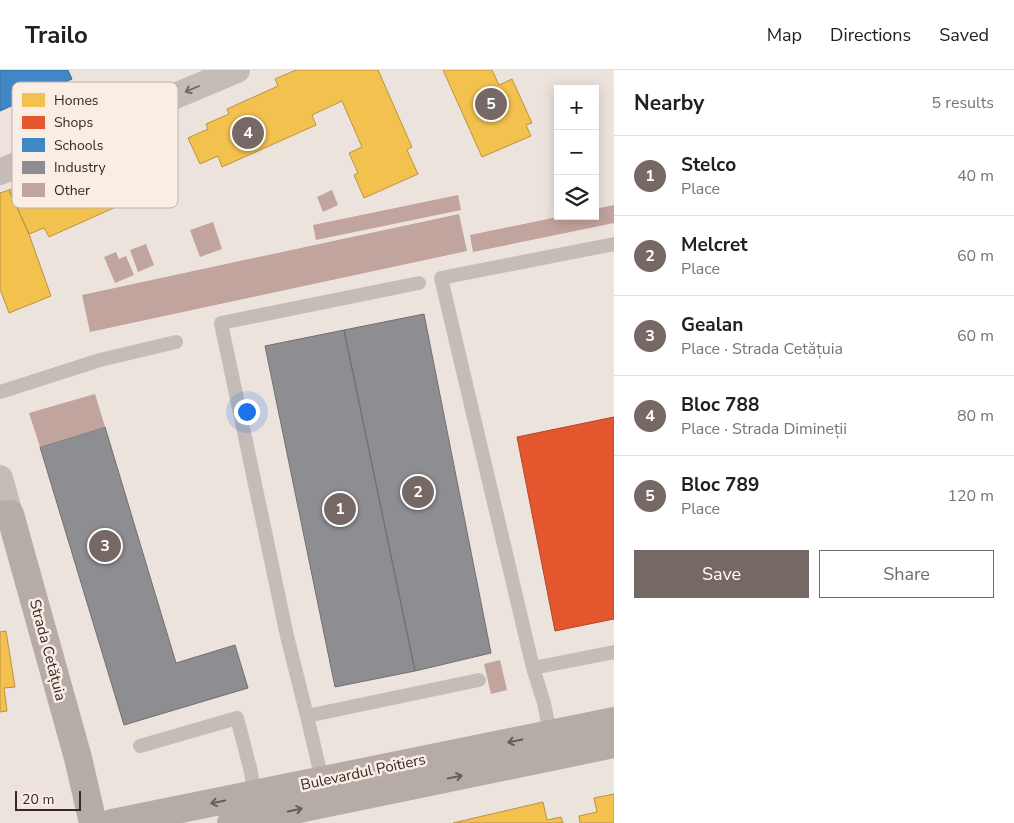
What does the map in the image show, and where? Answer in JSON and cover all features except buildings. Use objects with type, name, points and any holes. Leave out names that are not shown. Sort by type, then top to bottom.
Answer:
[{"type":"main road","name":"Strada Cetățuia","points":[[5,515],[75,749],[93,823]]},
{"type":"main road","name":"Bulevardul Poitiers","points":[[112,823],[257,806],[552,745],[614,721]]},
{"type":"main road","name":"Bulevardul Poitiers","points":[[552,745],[614,744]]},
{"type":"main road","name":"Bulevardul Poitiers","points":[[230,823],[257,806]]},
{"type":"street","points":[[178,95],[237,70]]},
{"type":"street","points":[[0,172],[12,167]]},
{"type":"street","name":"Strada Cetățuia","points":[[0,478],[5,515]]},
{"type":"lane","points":[[552,745],[544,703],[532,668],[442,278],[613,247]]},
{"type":"lane","points":[[324,792],[287,636],[221,323],[419,283]]},
{"type":"lane","points":[[0,392],[100,360],[176,342]]},
{"type":"lane","points":[[532,668],[614,652]]},
{"type":"lane","points":[[307,716],[479,680]]},
{"type":"lane","points":[[140,746],[237,718],[250,768],[257,806]]},
{"type":"place","name":"Bloc 789","points":[[491,104]]},
{"type":"place","name":"Bloc 788","points":[[248,133]]},
{"type":"place","name":"Melcret","points":[[418,492]]},
{"type":"place","name":"Stelco","points":[[340,509]]},
{"type":"place","name":"Gealan","points":[[105,546]]}]
